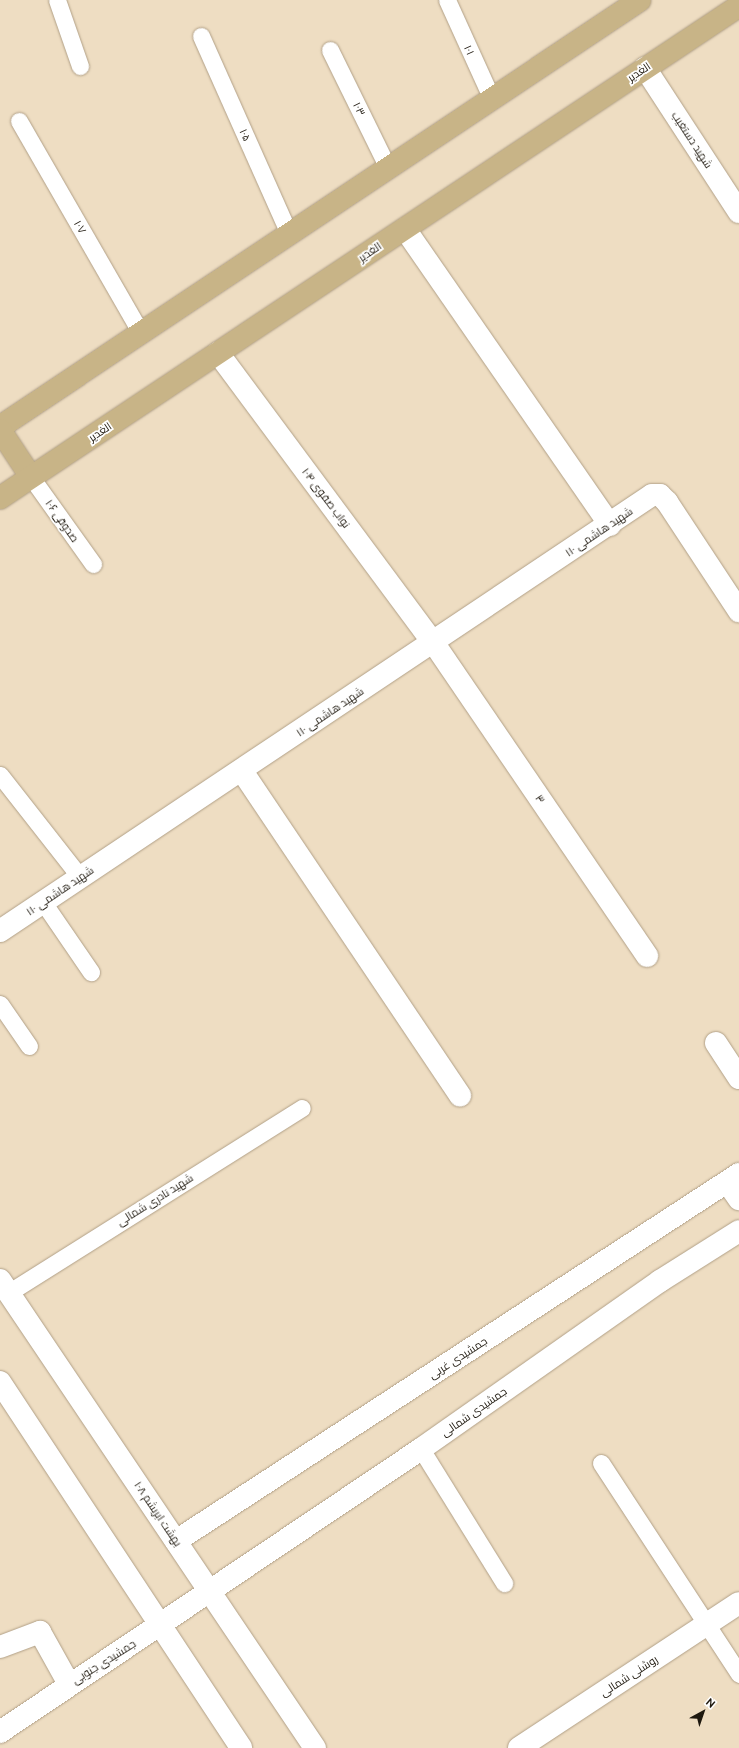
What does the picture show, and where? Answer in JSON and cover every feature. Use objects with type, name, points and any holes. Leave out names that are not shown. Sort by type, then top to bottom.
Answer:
[{"type":"main road","points":[[0,427],[640,0]]},
{"type":"main road","name":"الغدیر","points":[[0,498],[739,6]]},
{"type":"main road","points":[[0,430],[32,477]]},
{"type":"street","name":"شهید دستغیب","points":[[646,68],[739,212]]},
{"type":"street","points":[[405,229],[610,525]]},
{"type":"street","name":"نواب صفوی ۱۰۴","points":[[218,353],[433,642]]},
{"type":"street","name":"شهید هاشمی ۱۱۰","points":[[0,931],[610,525],[652,495],[660,495],[739,611]]},
{"type":"street","name":"۳","points":[[433,642],[647,956]]},
{"type":"street","points":[[242,771],[460,1096]]},
{"type":"street","points":[[716,1043],[739,1078]]},
{"type":"street","name":"جمشیدی غربی","points":[[176,1541],[735,1185]]},
{"type":"street","name":"جمشیدی شمالی","points":[[208,1591],[421,1449],[660,1281],[739,1231]]},
{"type":"street","name":"بهشت ابریشم ۱۰۸","points":[[4,1286],[315,1748]]},
{"type":"street","points":[[0,1382],[241,1748]]},
{"type":"street","name":"جمشیدی جنوبی","points":[[0,1732],[69,1684],[161,1626],[208,1591]]},
{"type":"street","name":"روشنی شمالی","points":[[519,1748],[739,1603]]},
{"type":"street","points":[[0,1647],[40,1632],[69,1684]]},
{"type":"lane","points":[[58,0],[80,66]]},
{"type":"lane","name":"۱۰۱","points":[[447,0],[492,99]]},
{"type":"lane","name":"۱۰۵","points":[[201,36],[289,234]]},
{"type":"lane","name":"۱۰۳","points":[[330,50],[388,168]]},
{"type":"lane","name":"۱۰۷","points":[[18,121],[141,333]]},
{"type":"lane","name":"صدوقی ۱۰۶","points":[[32,477],[93,564]]},
{"type":"lane","points":[[0,775],[80,877]]},
{"type":"lane","points":[[43,902],[91,972]]},
{"type":"lane","points":[[0,1004],[29,1046]]},
{"type":"lane","name":"شهید نادری شمالی","points":[[4,1286],[302,1108]]},
{"type":"lane","points":[[421,1449],[504,1583]]},
{"type":"lane","points":[[601,1463],[708,1623],[739,1674]]}]
